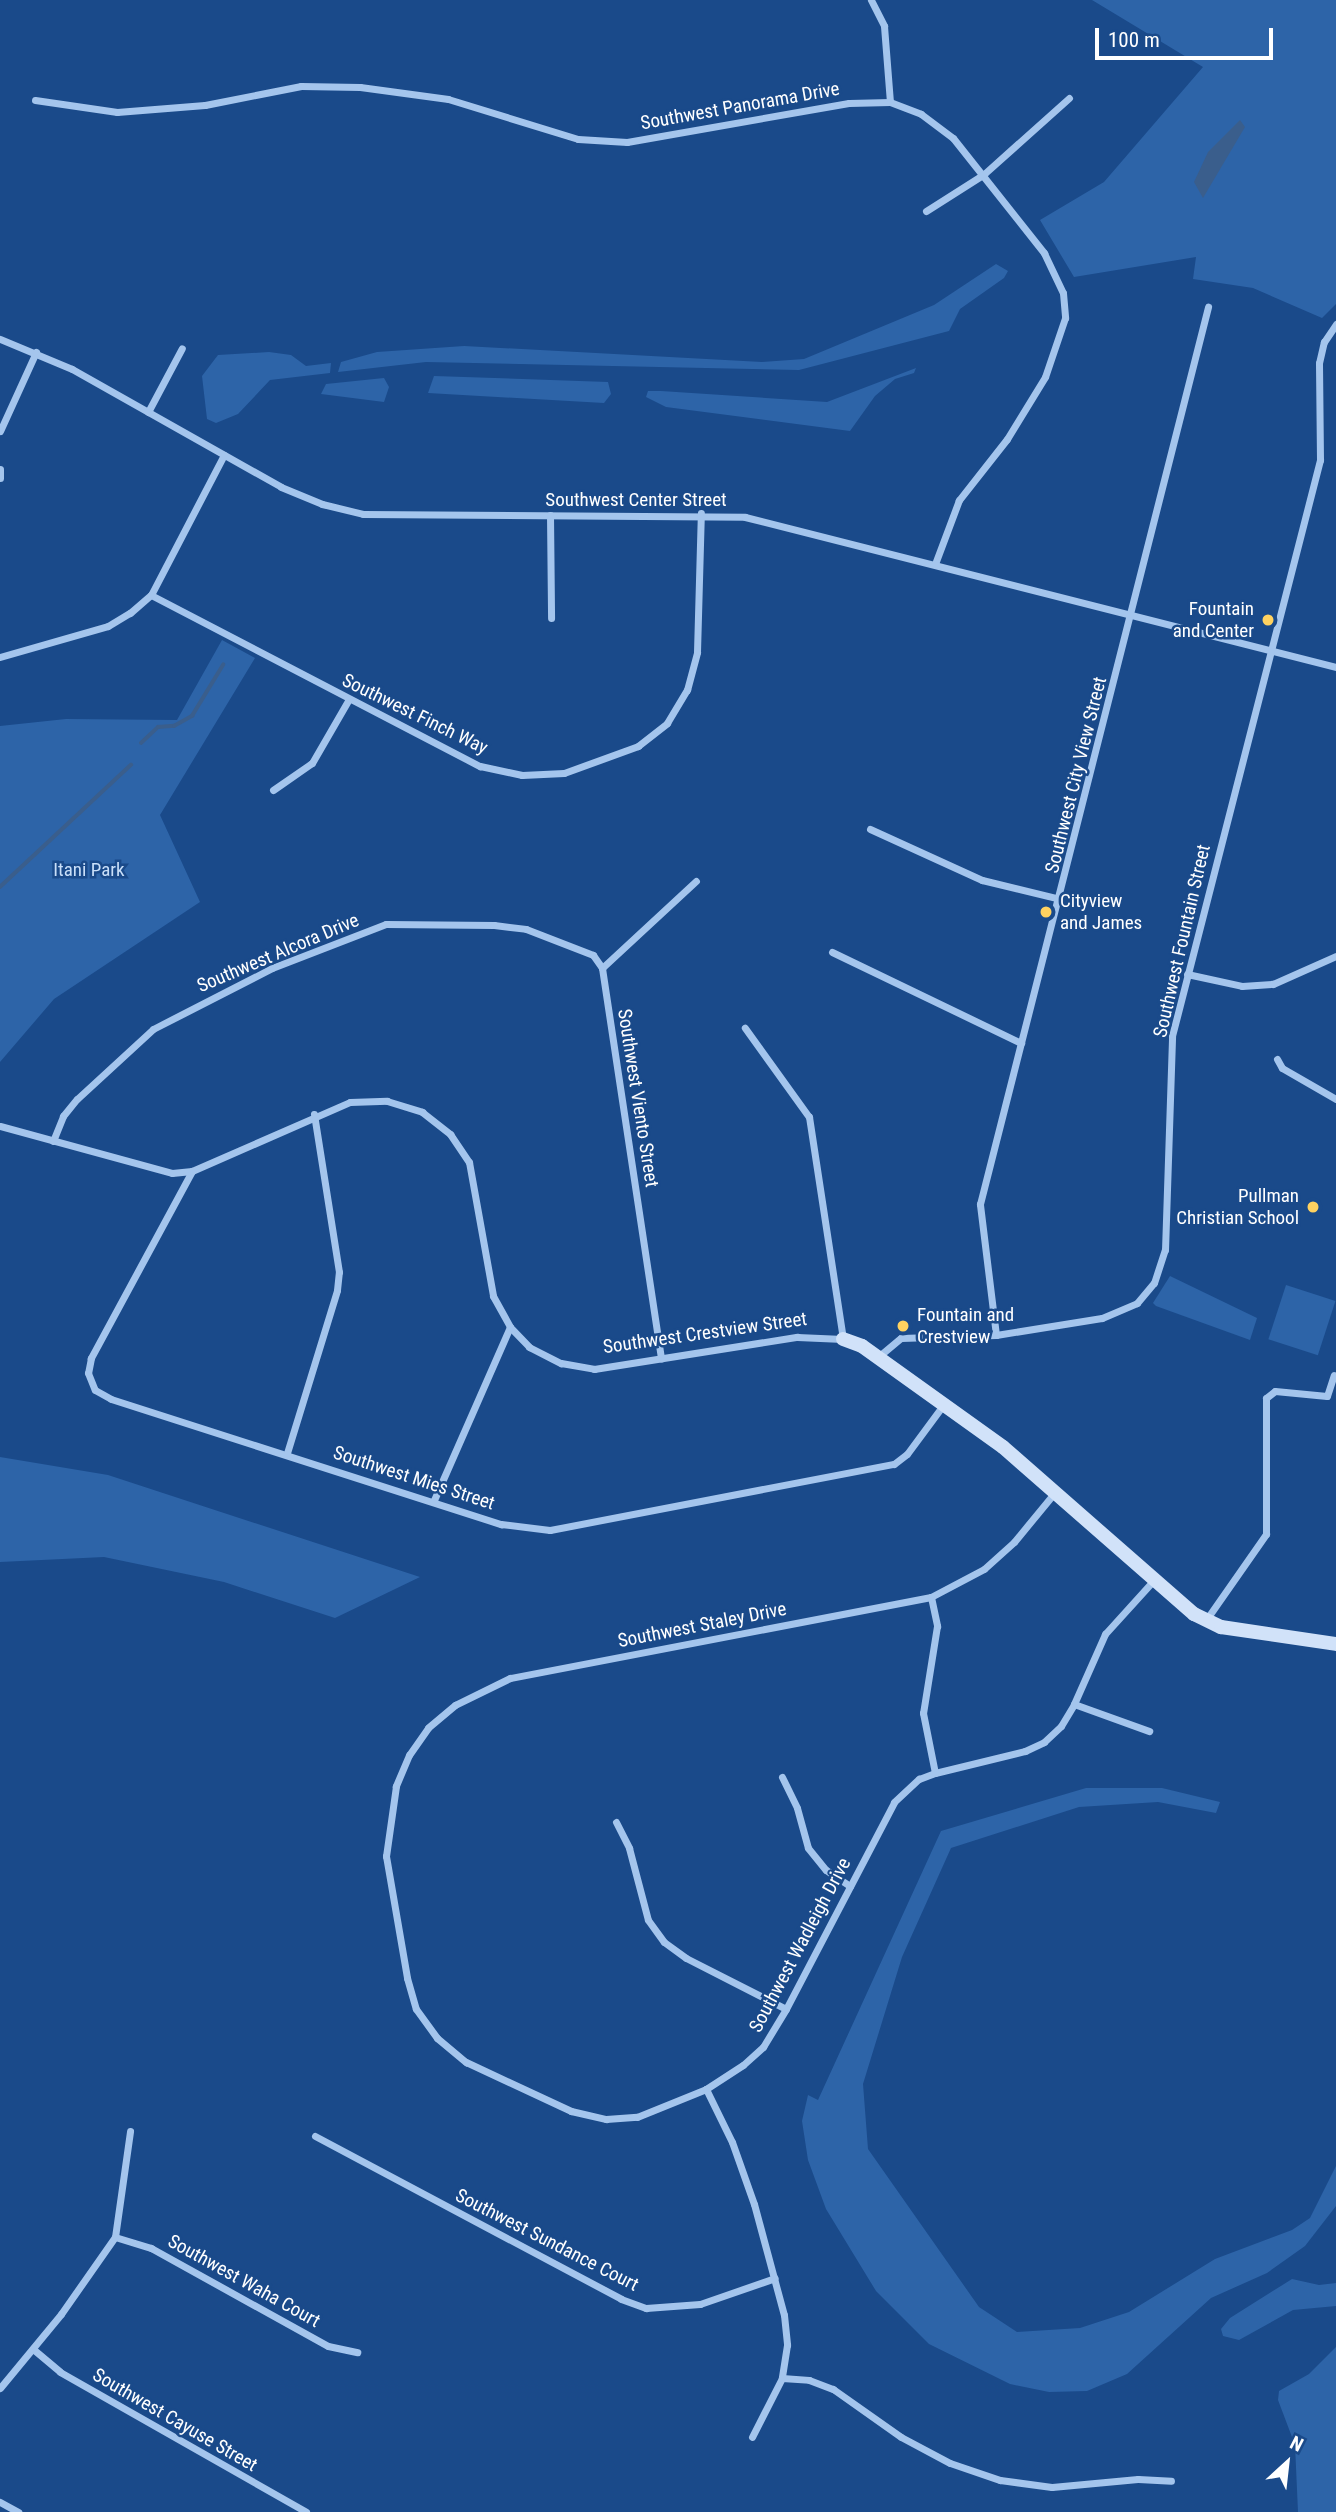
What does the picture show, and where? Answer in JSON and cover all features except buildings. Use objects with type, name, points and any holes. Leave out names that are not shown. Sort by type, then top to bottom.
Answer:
[{"type":"street","points":[[871,0],[884,26],[890,102]]},
{"type":"street","name":"Southwest Panorama Drive","points":[[35,100],[131,111],[205,105],[301,86],[360,87],[448,99],[578,139],[627,142],[849,103],[890,102],[933,122],[984,174],[1054,270],[1063,293],[1065,318],[1045,377],[1007,439],[959,500],[946,526],[935,564]]},
{"type":"street","points":[[926,211],[984,174],[1069,98]]},
{"type":"street","name":"Southwest City View Street","points":[[996,1335],[980,1204],[1132,616],[1208,307]]},
{"type":"street","name":"Southwest Fountain Street","points":[[878,1357],[901,1338],[996,1335],[1121,1312],[1137,1303],[1154,1283],[1165,1250],[1172,1036],[1320,460],[1319,363],[1324,342],[1336,324]]},
{"type":"street","name":"Southwest Center Street","points":[[0,339],[36,352],[281,487],[363,514],[701,513],[745,517],[1336,667]]},
{"type":"street","points":[[148,412],[182,348]]},
{"type":"street","points":[[0,431],[36,352]]},
{"type":"street","points":[[0,657],[108,626],[151,595],[224,455]]},
{"type":"street","points":[[0,468],[0,478]]},
{"type":"street","name":"Southwest Finch Way","points":[[151,595],[481,766],[522,775],[565,773],[638,746],[667,723],[687,690],[696,652],[701,513]]},
{"type":"street","points":[[550,514],[551,618]]},
{"type":"street","points":[[273,790],[312,763],[349,699]]},
{"type":"street","points":[[870,829],[982,880],[1060,899]]},
{"type":"street","points":[[602,968],[696,881]]},
{"type":"street","name":"Southwest Alcora Drive","points":[[53,1141],[63,1116],[77,1100],[153,1029],[272,968],[386,924],[494,925],[526,929],[593,956],[602,968]]},
{"type":"street","points":[[832,952],[1021,1043]]},
{"type":"street","points":[[1187,974],[1242,986],[1273,984],[1336,956]]},
{"type":"street","name":"Southwest Viento Street","points":[[602,968],[661,1359]]},
{"type":"street","points":[[745,1028],[809,1117],[843,1339]]},
{"type":"street","points":[[1277,1059],[1282,1068],[1336,1099]]},
{"type":"street","name":"Southwest Crestview Street","points":[[0,1126],[153,1171],[192,1171],[314,1114],[349,1102],[387,1101],[422,1112],[450,1133],[469,1162],[493,1296],[510,1327],[529,1347],[561,1363],[594,1368],[797,1337],[843,1339],[878,1357],[944,1403],[1056,1491],[1154,1580],[1206,1620],[1221,1627],[1336,1644]]},
{"type":"street","points":[[287,1453],[337,1290],[339,1272],[314,1114]]},
{"type":"street","name":"Southwest Mies Street","points":[[192,1171],[91,1358],[88,1373],[95,1390],[111,1399],[525,1530],[551,1530],[894,1464],[907,1454],[944,1403]]},
{"type":"street","points":[[434,1500],[510,1327]]},
{"type":"street","points":[[1206,1620],[1268,1528],[1266,1398],[1275,1391],[1326,1396],[1334,1375]]},
{"type":"street","name":"Southwest Staley Drive","points":[[388,1819],[409,1755],[428,1728],[480,1689],[510,1678],[931,1597],[984,1569],[1014,1542],[1056,1491]]},
{"type":"street","name":"Southwest Wadleigh Drive","points":[[388,1819],[386,1856],[407,1978],[416,2009],[437,2038],[478,2067],[571,2111],[606,2119],[638,2117],[706,2089],[763,2048],[894,1802],[919,1779],[1034,1746],[1061,1726],[1074,1704],[1105,1634],[1154,1580]]},
{"type":"street","points":[[931,1597],[937,1626],[923,1713],[935,1773]]},
{"type":"street","points":[[1074,1704],[1149,1731]]},
{"type":"street","points":[[782,1777],[797,1808],[807,1848],[826,1870],[850,1886]]},
{"type":"street","points":[[616,1822],[629,1848],[648,1920],[664,1942],[685,1958],[786,2009]]},
{"type":"street","points":[[706,2089],[732,2142],[775,2278],[787,2345],[782,2378],[752,2437]]},
{"type":"street","points":[[0,2388],[33,2349],[115,2237],[130,2131]]},
{"type":"street","name":"Southwest Sundance Court","points":[[315,2136],[621,2299],[646,2308],[700,2304],[775,2278]]},
{"type":"street","name":"Southwest Waha Court","points":[[115,2237],[151,2248],[328,2346],[357,2351]]},
{"type":"street","name":"Southwest Cayuse Street","points":[[33,2349],[60,2372],[306,2512]]},
{"type":"street","points":[[782,2378],[809,2380],[833,2389],[937,2457],[1000,2480],[1052,2487],[1138,2479],[1171,2481]]},
{"type":"street","points":[[0,2502],[18,2512]]},
{"type":"green space","points":[[1092,0],[1336,0],[1336,304],[1322,318],[1253,288],[1193,279],[1196,257],[1074,277],[1040,220],[1104,182],[1203,67]]},
{"type":"green space","points":[[996,264],[1008,271],[1004,278],[960,309],[949,331],[799,370],[426,362],[338,372],[341,362],[377,352],[464,346],[762,362],[804,359],[934,305]]},
{"type":"green space","points":[[269,352],[291,355],[306,366],[331,363],[330,373],[270,380],[238,414],[216,423],[207,419],[202,376],[218,355]]},
{"type":"green space","points":[[916,368],[914,373],[895,379],[875,396],[850,431],[666,407],[646,397],[648,391],[661,391],[827,402]]},
{"type":"green space","points":[[434,376],[608,382],[611,394],[604,403],[428,393]]},
{"type":"green space","points":[[384,378],[389,387],[384,402],[321,394],[326,384]]},
{"type":"green space","name":"Itani Park","points":[[222,640],[255,658],[160,815],[200,902],[54,999],[0,1062],[0,726],[66,719],[177,720]]},
{"type":"green space","points":[[1170,1276],[1257,1318],[1250,1340],[1156,1306],[1153,1303]]},
{"type":"green space","points":[[1286,1285],[1335,1301],[1318,1355],[1268,1339]]},
{"type":"green space","points":[[0,1457],[108,1475],[420,1577],[335,1618],[224,1582],[104,1557],[0,1562]]},
{"type":"green space","points":[[1086,1788],[1162,1788],[1220,1802],[1216,1813],[1158,1802],[1079,1807],[951,1848],[902,1957],[863,2084],[868,2149],[979,2307],[1017,2332],[1080,2328],[1129,2312],[1215,2259],[1292,2230],[1310,2218],[1336,2166],[1336,2206],[1305,2246],[1267,2273],[1211,2298],[1127,2374],[1087,2391],[1049,2392],[1010,2384],[929,2344],[876,2291],[826,2209],[808,2160],[802,2121],[808,2095],[818,2100],[941,1831]]},
{"type":"green space","points":[[1292,2279],[1319,2285],[1336,2283],[1336,2306],[1293,2310],[1239,2340],[1223,2336],[1221,2329],[1230,2318]]},
{"type":"green space","points":[[1336,2347],[1336,2512],[1298,2512],[1295,2445],[1278,2400],[1279,2391],[1309,2374]]},
{"type":"shaded area","points":[[1240,120],[1245,127],[1203,198],[1194,182],[1208,152]]},
{"type":"waterway","points":[[141,743],[158,727],[174,726],[192,716],[223,665]]},
{"type":"waterway","points":[[0,887],[131,765]]},
{"type":"place","name":"Fountain and Center","points":[[1268,620]]},
{"type":"place","name":"Cityview and James","points":[[1046,912]]},
{"type":"place","name":"Pullman Christian School","points":[[1313,1207]]},
{"type":"place","name":"Fountain and Crestview","points":[[903,1326]]}]
